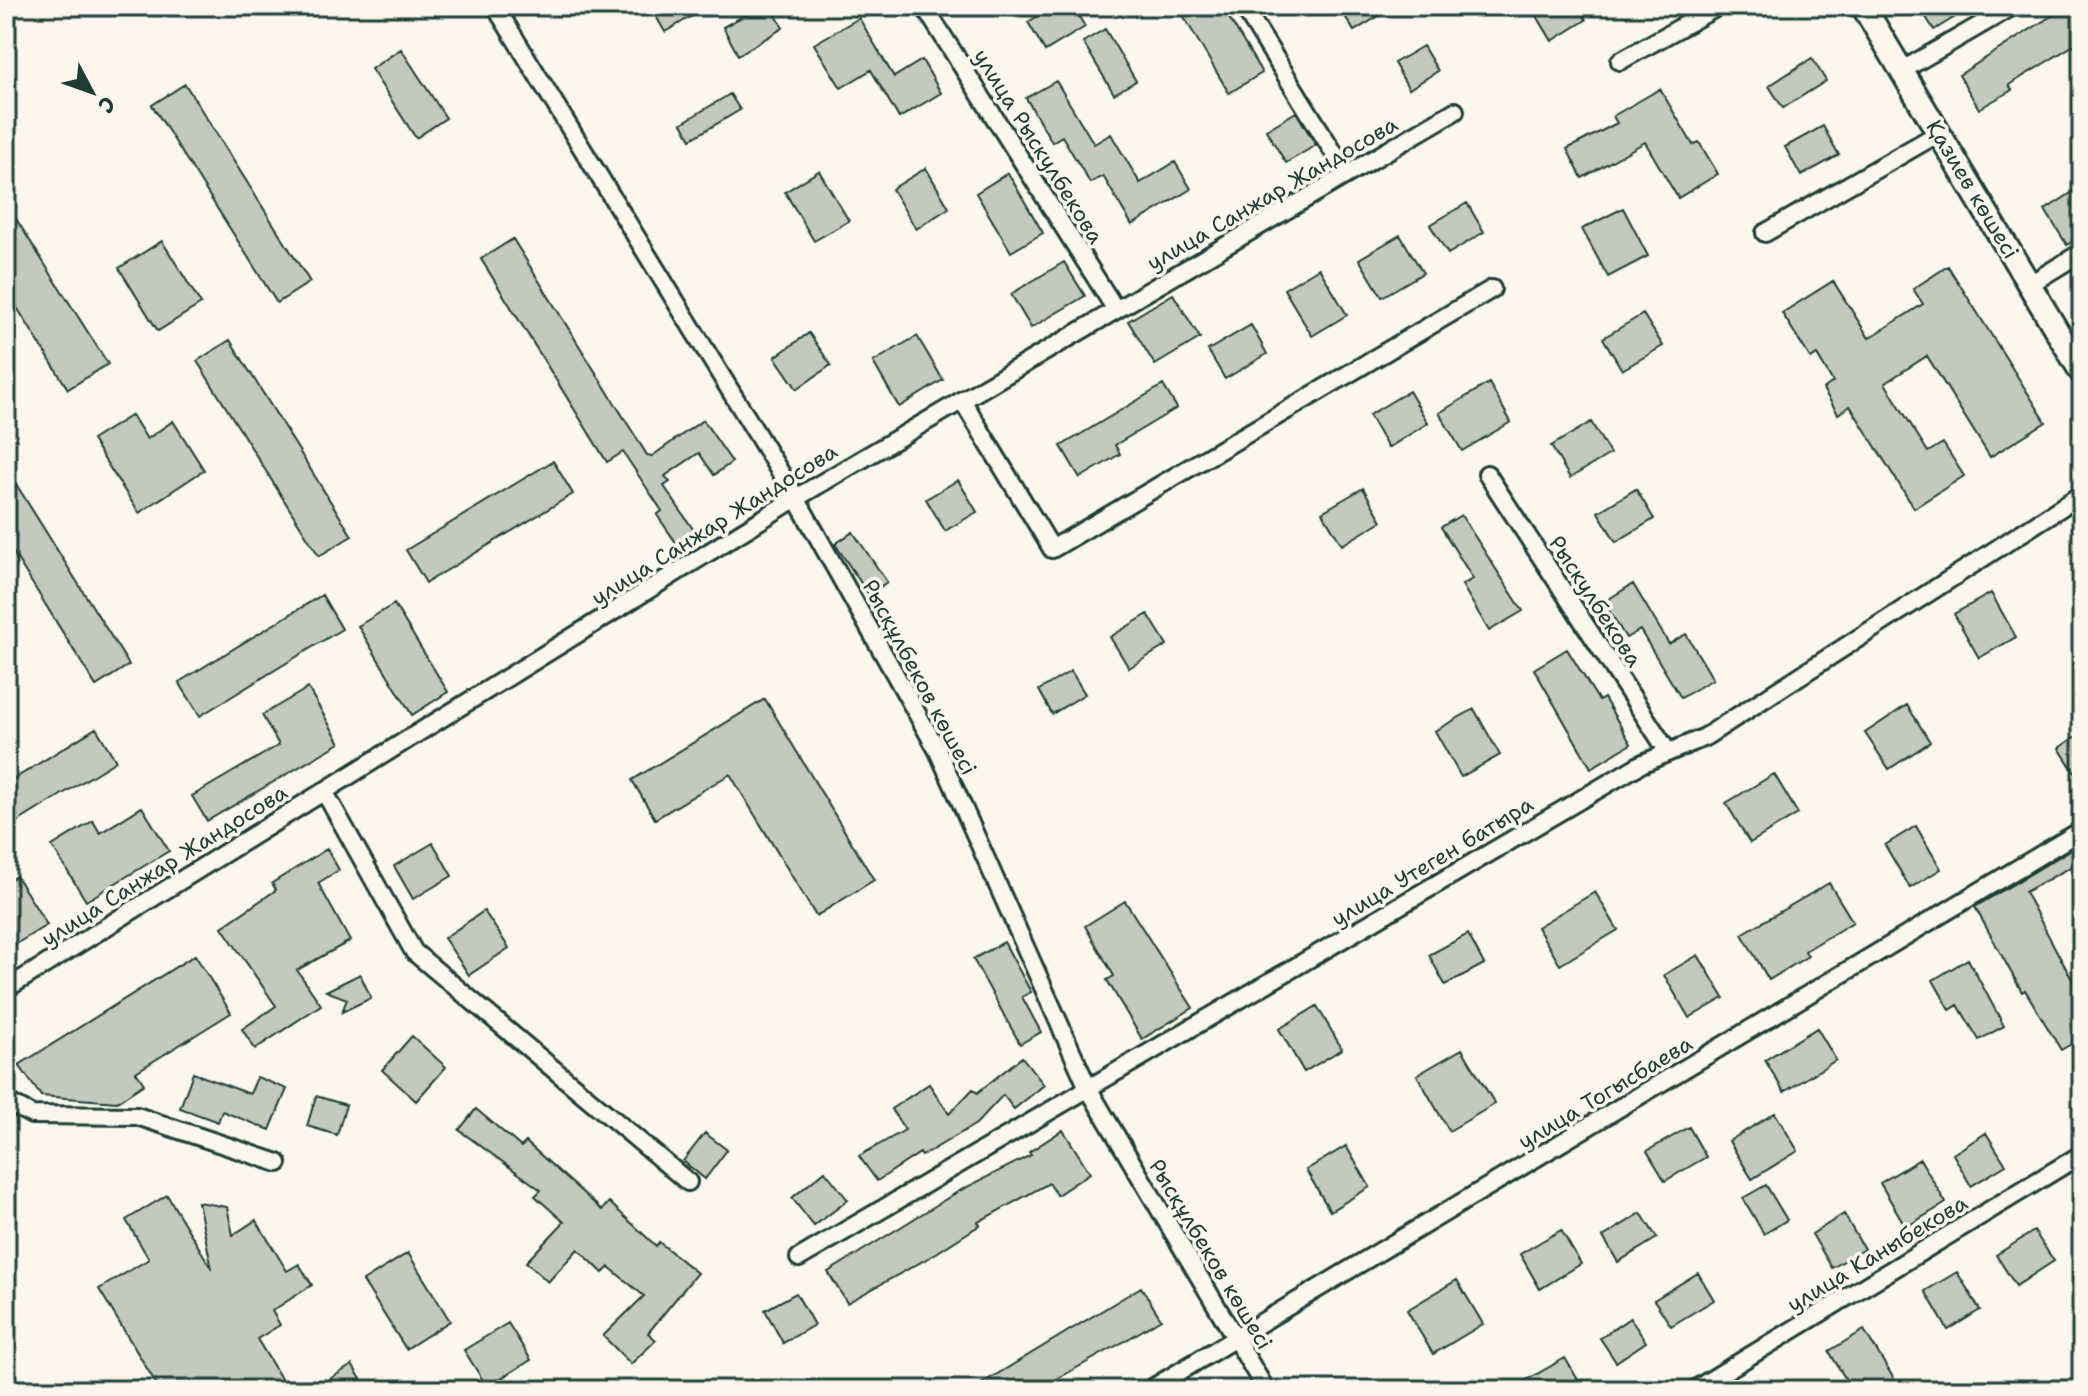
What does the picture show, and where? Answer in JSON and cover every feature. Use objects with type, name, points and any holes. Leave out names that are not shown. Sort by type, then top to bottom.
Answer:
[{"type":"street","name":"Рысқұлбеков көшесі","points":[[495,6],[796,498],[938,751],[1088,1088],[1266,1390]]},
{"type":"street","name":"улица Рыскулбекова","points":[[924,6],[1116,310]]},
{"type":"street","points":[[1243,6],[1347,174]]},
{"type":"street","points":[[1620,61],[1719,6]]},
{"type":"street","name":"Қазиев көшесі","points":[[1863,6],[2082,373]]},
{"type":"street","points":[[1901,71],[2013,6]]},
{"type":"street","name":"улица Санжар Жандосова","points":[[6,989],[796,498],[1455,111]]},
{"type":"street","points":[[1765,233],[1939,133]]},
{"type":"street","points":[[2030,284],[2082,252]]},
{"type":"street","points":[[962,400],[1052,549],[1492,289]]},
{"type":"street","name":"Рыскулбекова","points":[[1487,474],[1668,752]]},
{"type":"street","name":"улица Утеген батыра","points":[[799,1258],[1641,764],[1705,737],[2082,494]]},
{"type":"street","points":[[324,791],[414,952],[688,1182]]},
{"type":"street","name":"улица Тогысбаева","points":[[1149,1390],[2082,830]]},
{"type":"street","points":[[6,1101],[32,1115],[137,1116],[278,1163]]},
{"type":"street","name":"улица Каныбекова","points":[[1694,1390],[2082,1154]]},
{"type":"building","points":[[650,6],[709,6],[665,32]]},
{"type":"building","points":[[762,6],[771,6],[783,28],[738,55],[723,27]]},
{"type":"building","points":[[1055,6],[1073,6],[1085,27],[1045,51],[1028,22]]},
{"type":"building","points":[[1192,6],[1222,6],[1262,73],[1229,93],[1181,12]]},
{"type":"building","points":[[1339,6],[1395,6],[1354,31]]},
{"type":"building","points":[[1531,6],[1578,6],[1586,20],[1552,41]]},
{"type":"building","points":[[1919,6],[1973,6],[1934,30]]},
{"type":"building","points":[[2067,6],[2082,6],[2082,40],[2009,85],[2012,90],[1979,109],[1959,75]]},
{"type":"building","points":[[859,18],[894,77],[922,60],[941,93],[899,118],[871,70],[841,88],[814,44]]},
{"type":"building","points":[[1105,29],[1136,81],[1114,94],[1083,42]]},
{"type":"building","points":[[1423,46],[1438,71],[1409,89],[1394,63]]},
{"type":"building","points":[[401,49],[446,118],[416,138],[371,69]]},
{"type":"building","points":[[1812,58],[1826,81],[1783,108],[1769,86]]},
{"type":"building","points":[[1056,81],[1094,144],[1111,134],[1140,183],[1175,162],[1191,189],[1132,225],[1103,176],[1090,183],[1062,136],[1052,142],[1026,98]]},
{"type":"building","points":[[185,84],[310,282],[277,303],[152,105]]},
{"type":"building","points":[[1660,89],[1693,145],[1699,142],[1718,174],[1678,198],[1645,142],[1582,178],[1567,149],[1617,123],[1613,116]]},
{"type":"building","points":[[730,94],[740,110],[691,139],[682,123]]},
{"type":"building","points":[[1296,112],[1316,145],[1286,163],[1266,130]]},
{"type":"building","points":[[1823,126],[1839,155],[1801,176],[1785,147]]},
{"type":"building","points":[[926,168],[949,208],[916,229],[892,189]]},
{"type":"building","points":[[819,171],[849,221],[814,241],[785,192]]},
{"type":"building","points":[[1008,173],[1043,233],[1011,252],[976,193]]},
{"type":"building","points":[[2082,186],[2082,235],[2067,245],[2045,210]]},
{"type":"building","points":[[6,203],[108,364],[68,389],[6,290]]},
{"type":"building","points":[[1467,203],[1484,232],[1448,254],[1430,225]]},
{"type":"building","points":[[1623,208],[1648,256],[1608,277],[1582,229]]},
{"type":"building","points":[[1400,235],[1423,273],[1382,297],[1359,259]]},
{"type":"building","points":[[513,239],[647,455],[652,456],[703,420],[732,462],[714,475],[699,453],[665,476],[670,482],[664,486],[695,532],[677,544],[657,515],[662,511],[623,452],[607,462],[481,259]]},
{"type":"building","points":[[162,241],[201,304],[158,331],[119,268]]},
{"type":"building","points":[[1064,262],[1085,296],[1031,328],[1011,294]]},
{"type":"building","points":[[1948,266],[2046,422],[1990,457],[1927,356],[1885,383],[1928,452],[1943,443],[1964,476],[1914,508],[1850,406],[1838,414],[1823,389],[1833,382],[1817,355],[1811,359],[1782,313],[1833,281],[1869,338],[1923,304],[1913,289]]},
{"type":"building","points":[[1319,268],[1347,315],[1312,336],[1284,289]]},
{"type":"building","points":[[1173,294],[1200,338],[1155,365],[1128,321]]},
{"type":"building","points":[[1643,314],[1663,346],[1622,370],[1603,338]]},
{"type":"building","points":[[1251,325],[1267,354],[1225,379],[1208,350]]},
{"type":"building","points":[[809,333],[831,365],[797,389],[775,357]]},
{"type":"building","points":[[917,336],[943,380],[899,407],[873,362]]},
{"type":"building","points":[[230,340],[352,536],[319,556],[197,361]]},
{"type":"building","points":[[1489,383],[1511,422],[1462,451],[1439,413]]},
{"type":"building","points":[[1163,385],[1177,408],[1115,445],[1120,454],[1080,478],[1061,446]]},
{"type":"building","points":[[1409,391],[1428,423],[1388,448],[1369,415]]},
{"type":"building","points":[[132,415],[147,439],[173,421],[204,470],[139,513],[92,440]]},
{"type":"building","points":[[1591,422],[1610,454],[1570,478],[1551,446]]},
{"type":"building","points":[[553,461],[573,494],[426,583],[406,550]]},
{"type":"building","points":[[6,468],[129,665],[96,686],[6,541]]},
{"type":"building","points":[[958,480],[977,512],[945,531],[926,499]]},
{"type":"building","points":[[1363,488],[1382,521],[1342,545],[1322,512]]},
{"type":"building","points":[[1636,489],[1654,519],[1616,542],[1598,512]]},
{"type":"building","points":[[1461,515],[1523,611],[1489,631],[1462,585],[1473,579],[1441,527]]},
{"type":"building","points":[[853,532],[887,582],[869,595],[835,544]]},
{"type":"building","points":[[1633,584],[1669,644],[1686,634],[1713,679],[1681,698],[1640,630],[1626,638],[1604,602]]},
{"type":"building","points":[[1991,593],[2016,637],[1979,658],[1954,614]]},
{"type":"building","points":[[322,595],[342,629],[200,716],[179,682]]},
{"type":"building","points":[[394,604],[448,692],[412,715],[358,626]]},
{"type":"building","points":[[1148,614],[1167,645],[1129,668],[1110,637]]},
{"type":"building","points":[[1567,649],[1599,701],[1604,698],[1631,744],[1591,768],[1534,669]]},
{"type":"building","points":[[1071,671],[1085,694],[1052,714],[1039,690]]},
{"type":"building","points":[[308,688],[340,743],[207,821],[192,796],[279,745],[262,715]]},
{"type":"building","points":[[765,699],[874,880],[816,916],[730,774],[655,819],[632,780]]},
{"type":"building","points":[[1907,705],[1930,742],[1889,769],[1865,733]]},
{"type":"building","points":[[1474,709],[1500,755],[1461,777],[1435,731]]},
{"type":"building","points":[[96,728],[116,761],[6,829],[6,784]]},
{"type":"building","points":[[2082,732],[2082,784],[2059,748]]},
{"type":"building","points":[[1774,774],[1798,814],[1750,843],[1726,803]]},
{"type":"building","points":[[142,807],[169,851],[86,901],[52,846],[93,821],[100,833]]},
{"type":"building","points":[[1916,826],[1941,869],[1910,888],[1885,845]]},
{"type":"building","points":[[433,843],[452,876],[413,899],[394,866]]},
{"type":"building","points":[[2082,843],[2082,861],[2025,892],[2082,998],[2082,1038],[2061,1050],[2025,990],[2022,992],[1975,907]]},
{"type":"building","points":[[327,849],[339,870],[318,883],[350,941],[297,970],[321,1005],[255,1049],[242,1029],[276,1006],[222,927],[276,890],[272,883]]},
{"type":"building","points":[[16,876],[47,925],[6,950],[6,882]]},
{"type":"building","points":[[1829,883],[1853,922],[1805,951],[1808,956],[1769,980],[1742,934]]},
{"type":"building","points":[[1595,892],[1618,930],[1560,965],[1537,927]]},
{"type":"building","points":[[1125,901],[1193,1008],[1142,1039],[1107,980],[1114,976],[1085,926]]},
{"type":"building","points":[[484,911],[509,948],[469,975],[444,938]]},
{"type":"building","points":[[1468,934],[1484,964],[1445,985],[1429,955]]},
{"type":"building","points":[[1004,942],[1031,992],[1022,997],[1041,1032],[1020,1044],[973,959]]},
{"type":"building","points":[[195,955],[231,1013],[136,1072],[144,1084],[117,1102],[41,1096],[19,1065]]},
{"type":"building","points":[[1698,955],[1724,998],[1689,1018],[1664,975]]},
{"type":"building","points":[[1968,959],[2004,1026],[1979,1040],[1958,1005],[1950,1010],[1933,980]]},
{"type":"building","points":[[360,974],[371,998],[342,1012],[347,999],[326,991]]},
{"type":"building","points":[[1317,1006],[1342,1049],[1304,1072],[1279,1029]]},
{"type":"building","points":[[1817,1028],[1836,1060],[1784,1092],[1765,1060]]},
{"type":"building","points":[[412,1036],[446,1067],[416,1101],[382,1070]]},
{"type":"building","points":[[1462,1049],[1495,1104],[1449,1131],[1417,1075]]},
{"type":"building","points":[[1022,1057],[1044,1085],[1014,1109],[1003,1095],[976,1124],[922,1156],[920,1153],[877,1181],[859,1156],[905,1130],[891,1109],[929,1084],[949,1114],[973,1089],[977,1093]]},
{"type":"building","points":[[193,1073],[250,1094],[257,1077],[287,1089],[270,1130],[222,1111],[218,1122],[180,1108]]},
{"type":"building","points":[[316,1096],[346,1105],[337,1135],[307,1126]]},
{"type":"building","points":[[476,1109],[521,1147],[526,1142],[602,1210],[609,1202],[656,1246],[659,1242],[697,1273],[648,1333],[656,1340],[631,1364],[603,1336],[644,1296],[609,1267],[603,1273],[578,1249],[548,1282],[526,1262],[564,1222],[535,1196],[541,1190],[459,1130]]},
{"type":"building","points":[[1775,1113],[1798,1151],[1752,1179],[1729,1141]]},
{"type":"building","points":[[1689,1127],[1706,1157],[1665,1181],[1647,1151]]},
{"type":"building","points":[[1063,1130],[1090,1173],[1057,1195],[1049,1183],[978,1222],[980,1225],[930,1257],[847,1303],[828,1272],[959,1191],[1031,1155],[1029,1152]]},
{"type":"building","points":[[705,1133],[727,1150],[705,1179],[683,1161]]},
{"type":"building","points":[[1986,1133],[2006,1165],[1971,1186],[1953,1154]]},
{"type":"building","points":[[1346,1146],[1370,1187],[1330,1211],[1306,1170]]},
{"type":"building","points":[[1920,1159],[1946,1203],[1906,1227],[1880,1183]]},
{"type":"building","points":[[825,1171],[848,1200],[814,1226],[792,1198]]},
{"type":"building","points":[[1766,1185],[1787,1220],[1764,1234],[1743,1198]]},
{"type":"building","points":[[167,1195],[212,1269],[198,1202],[227,1207],[233,1235],[256,1220],[287,1271],[299,1264],[312,1285],[272,1311],[280,1325],[257,1339],[288,1390],[160,1390],[99,1289],[149,1259],[126,1220]]},
{"type":"building","points":[[1641,1213],[1657,1238],[1618,1262],[1603,1237]]},
{"type":"building","points":[[1844,1214],[1864,1249],[1832,1268],[1812,1234]]},
{"type":"building","points":[[1561,1230],[1581,1264],[1540,1289],[1520,1254]]},
{"type":"building","points":[[2034,1231],[2054,1261],[2016,1286],[1996,1255]]},
{"type":"building","points":[[408,1253],[450,1321],[406,1349],[363,1281]]},
{"type":"building","points":[[1957,1272],[1980,1310],[1948,1330],[1925,1291]]},
{"type":"building","points":[[1698,1273],[1714,1300],[1671,1326],[1654,1300]]},
{"type":"building","points":[[1457,1280],[1483,1324],[1433,1354],[1407,1310]]},
{"type":"building","points":[[1141,1287],[1161,1319],[1125,1341],[1037,1390],[971,1390]]},
{"type":"building","points":[[796,1293],[814,1325],[783,1343],[765,1310]]},
{"type":"building","points":[[1630,1318],[1646,1342],[1616,1362],[1600,1338]]},
{"type":"building","points":[[508,1323],[531,1360],[487,1387],[464,1350]]},
{"type":"building","points":[[1864,1330],[1894,1379],[1876,1390],[1852,1390],[1829,1351]]},
{"type":"building","points":[[1565,1358],[1581,1385],[1572,1390],[1509,1390]]},
{"type":"building","points":[[352,1365],[368,1390],[312,1390]]}]
